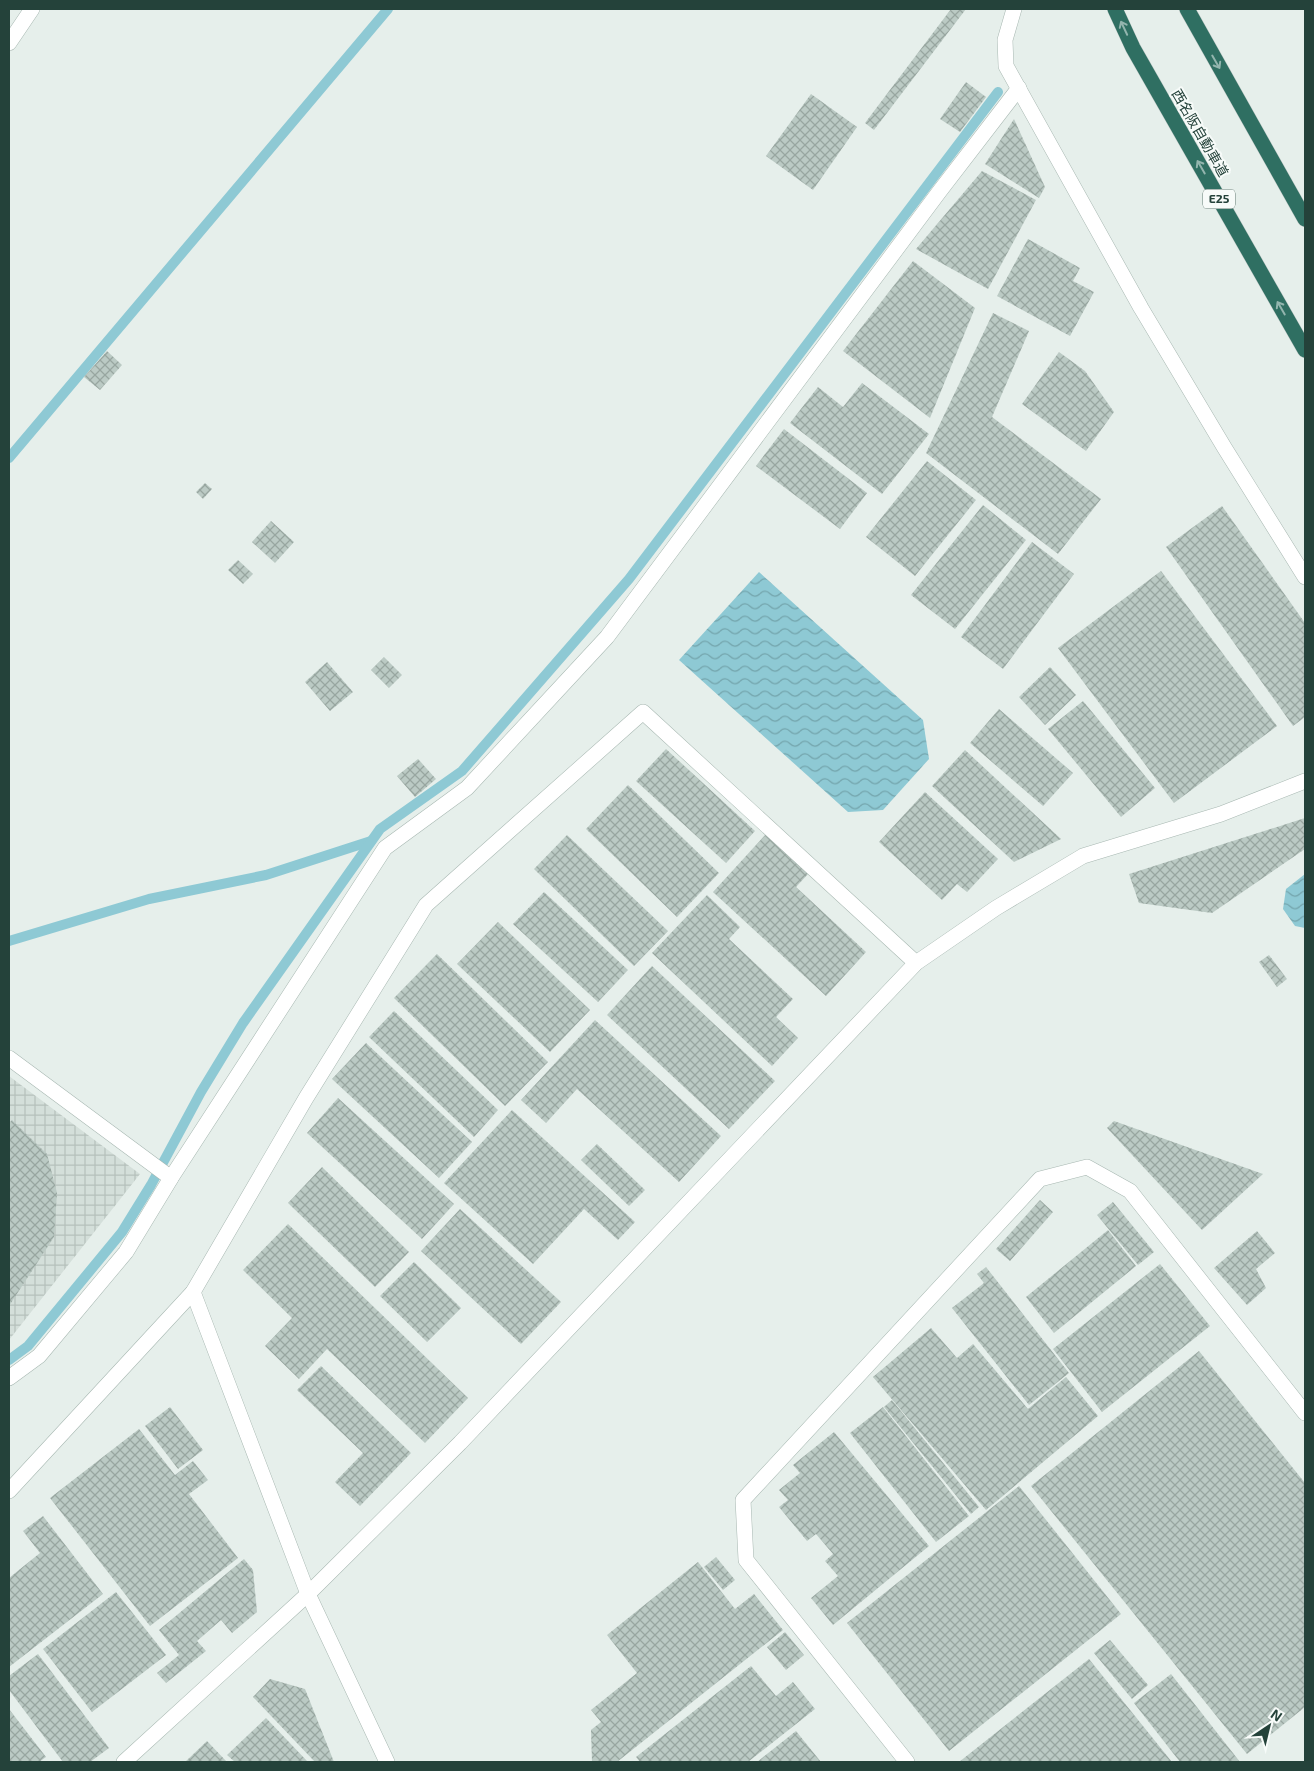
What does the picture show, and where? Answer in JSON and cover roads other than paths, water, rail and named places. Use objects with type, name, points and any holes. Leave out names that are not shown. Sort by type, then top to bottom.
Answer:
[{"type":"highway","name":"西名阪自動車道","points":[[1115,9],[1133,48],[1305,350]]},
{"type":"highway","points":[[1190,14],[1305,219]]},
{"type":"street","points":[[9,43],[32,9]]},
{"type":"street","points":[[1014,9],[1005,40],[1006,66],[1146,316],[1224,447],[1305,577]]},
{"type":"street","points":[[9,1378],[39,1356],[126,1252],[171,1178],[385,848],[466,788],[607,637],[933,200],[1019,88]]},
{"type":"street","points":[[9,1491],[193,1292],[306,1098],[426,905],[643,712],[916,963]]},
{"type":"street","points":[[124,1762],[308,1594],[473,1429],[916,963],[996,908],[1083,856],[1221,814],[1305,781]]},
{"type":"street","points":[[9,1058],[171,1178]]},
{"type":"street","points":[[907,1762],[746,1560],[743,1500],[1040,1179],[1087,1167],[1130,1191],[1305,1413]]},
{"type":"street","points":[[193,1292],[308,1594],[387,1762]]},
{"type":"water","points":[[759,572],[923,720],[929,759],[883,810],[848,812],[679,660]]},
{"type":"water","points":[[1305,874],[1305,928],[1295,926],[1283,909],[1286,889]]},
{"type":"waterway","points":[[9,458],[388,9]]},
{"type":"waterway","points":[[9,1360],[28,1346],[122,1232],[151,1185],[201,1092],[243,1023],[380,829],[462,771],[629,579],[998,92]]},
{"type":"waterway","points":[[9,941],[149,899],[266,875],[371,841]]}]
